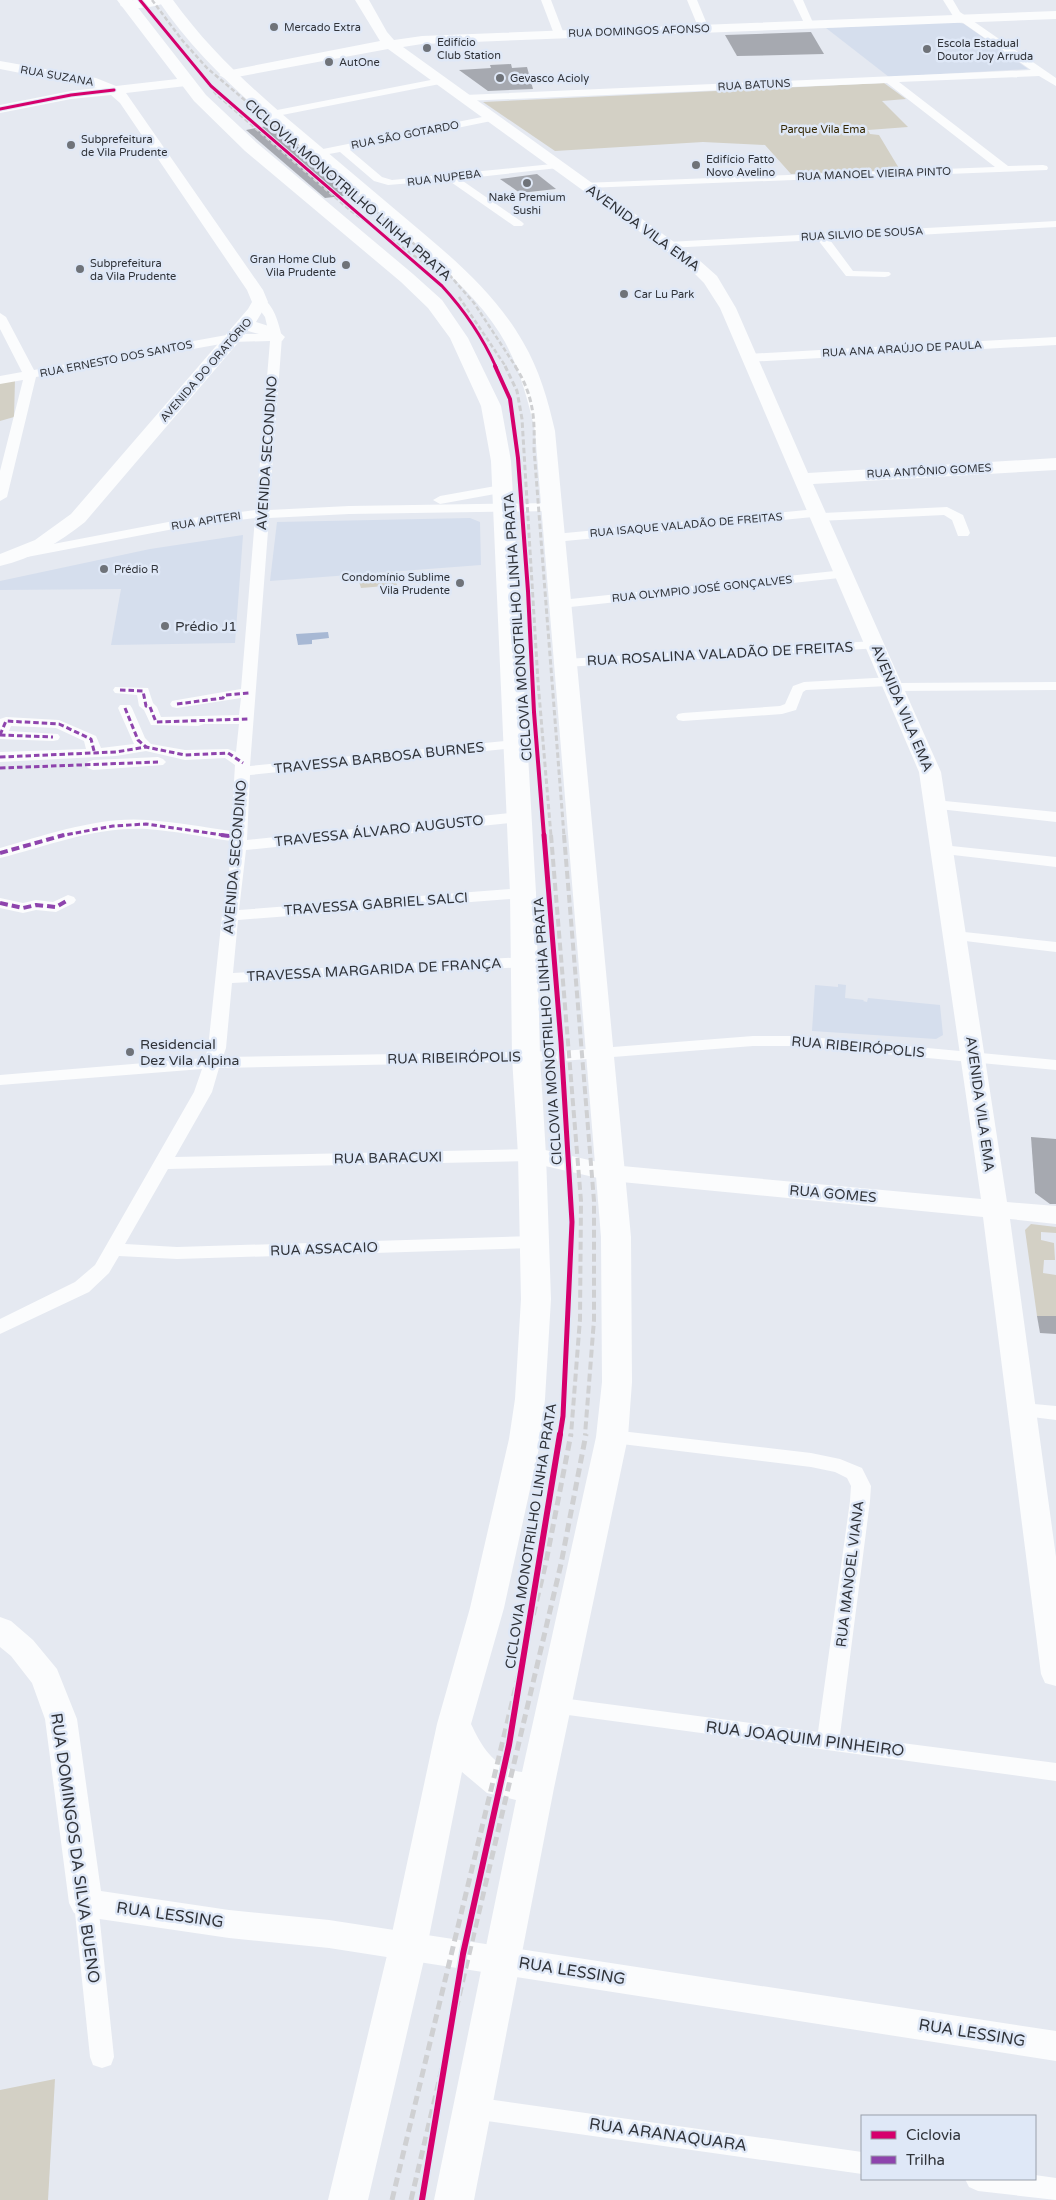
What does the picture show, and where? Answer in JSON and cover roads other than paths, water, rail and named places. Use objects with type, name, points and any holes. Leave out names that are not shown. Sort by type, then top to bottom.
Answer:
[{"type":"main road","points":[[125,2],[164,0],[184,29],[226,75],[451,264],[484,298],[509,333],[526,364],[535,390],[545,431],[616,1237],[617,1372],[612,1437],[536,1788],[454,2200]]},
{"type":"main road","points":[[125,2],[186,82],[251,147],[407,278],[435,304],[459,338],[491,406],[501,461],[519,817],[525,962],[526,1057],[532,1155],[536,1299],[530,1398],[524,1439],[488,1608],[454,1724],[408,1947],[348,2200]]},
{"type":"main road","points":[[356,38],[365,6]]},
{"type":"main road","name":"AVENIDA VILA EMA","points":[[365,6],[381,34],[390,44],[668,245],[705,274],[719,290],[930,772],[995,1209],[1052,1620],[1056,1674]]},
{"type":"main road","name":"RUA DOMINGOS AFONSO","points":[[226,75],[356,38],[390,44],[444,39],[1056,15]]},
{"type":"main road","points":[[150,34],[193,70],[203,74],[226,75]]},
{"type":"main road","name":"RUA SUZANA","points":[[0,65],[96,82],[114,90]]},
{"type":"main road","points":[[0,109],[53,98],[186,82]]},
{"type":"main road","name":"AVENIDA DO ORATÓRIO","points":[[0,560],[27,553],[61,532],[78,518],[245,325],[256,311],[260,302],[255,290],[135,113],[114,90]]},
{"type":"main road","points":[[245,325],[260,327],[276,337]]},
{"type":"main road","name":"RUA ANTÔNIO GOMES","points":[[801,478],[1056,464]]},
{"type":"main road","name":"RUA BARACUXI","points":[[532,1155],[610,1173]]},
{"type":"main road","name":"RUA GOMES","points":[[610,1173],[1056,1215]]},
{"type":"main road","name":"RUA DOMINGOS DA SILVA BUENO","points":[[0,1628],[22,1648],[46,1678],[61,1719],[86,1903]]},
{"type":"main road","points":[[454,1724],[470,1758],[500,1783],[536,1788]]},
{"type":"main road","name":"RUA LESSING","points":[[86,1903],[229,1924],[329,1934],[1056,2046]]},
{"type":"street","points":[[546,0],[559,34]]},
{"type":"street","points":[[692,0],[704,29]]},
{"type":"street","points":[[798,0],[809,24]]},
{"type":"street","points":[[948,0],[956,14],[1056,83]]},
{"type":"street","name":"RUA BATUNS","points":[[465,98],[889,80],[1040,71],[1056,68]]},
{"type":"street","points":[[889,80],[1005,170]]},
{"type":"street","points":[[272,114],[441,81]]},
{"type":"street","name":"RUA SÃO GOTARDO","points":[[318,152],[492,118]]},
{"type":"street","name":"RUA NUPEBA","points":[[342,148],[378,179],[385,182],[404,183],[558,165]]},
{"type":"street","name":"RUA MANOEL VIEIRA PINTO","points":[[586,186],[1043,168]]},
{"type":"street","points":[[450,177],[518,224]]},
{"type":"street","name":"RUA SILVIO DE SOUSA","points":[[668,245],[1056,224]]},
{"type":"street","points":[[821,236],[850,274],[885,274]]},
{"type":"street","name":"AVENIDA SECONDINO","points":[[0,1327],[82,1287],[93,1279],[114,1249],[203,1092],[217,1048],[238,842],[276,337],[271,317],[260,302]]},
{"type":"street","points":[[0,316],[30,375],[0,497]]},
{"type":"street","name":"RUA ERNESTO DOS SANTOS","points":[[0,380],[232,338],[276,337]]},
{"type":"street","name":"RUA ANA ARAÚJO DE PAULA","points":[[748,358],[1056,341]]},
{"type":"street","name":"RUA APITERI","points":[[387,510],[502,498]]},
{"type":"street","name":"RUA APITERI","points":[[27,553],[222,517],[387,510],[502,498],[552,507]]},
{"type":"street","name":"RUA ISAQUE VALADÃO DE FREITAS","points":[[555,538],[818,515],[947,511],[958,518],[963,533]]},
{"type":"street","name":"RUA OLYMPIO JOSÉ GONÇALVES","points":[[560,604],[844,574]]},
{"type":"street","name":"RUA ROSALINA VALADÃO DE FREITAS","points":[[565,663],[875,645]]},
{"type":"street","points":[[682,717],[782,710],[791,707],[798,688],[804,686],[893,684],[1056,686]]},
{"type":"street","points":[[120,690],[143,692],[146,706],[150,707],[156,722],[248,719]]},
{"type":"street","points":[[177,704],[223,698],[225,695],[250,693]]},
{"type":"street","points":[[125,708],[138,740],[146,747]]},
{"type":"street","points":[[53,736],[0,735],[6,721],[59,724],[92,739],[94,751],[97,753]]},
{"type":"street","name":"TRAVESSA BARBOSA BURNES","points":[[243,767],[515,744]]},
{"type":"street","points":[[0,757],[97,753],[146,747],[185,755],[228,753],[243,767]]},
{"type":"street","points":[[0,768],[158,762]]},
{"type":"street","points":[[935,805],[1056,817]]},
{"type":"street","name":"TRAVESSA ÁLVARO AUGUSTO","points":[[0,853],[66,834],[113,826],[146,824],[238,842],[519,817]]},
{"type":"street","points":[[942,850],[1056,862]]},
{"type":"street","name":"TRAVESSA GABRIEL SALCI","points":[[230,916],[522,893]]},
{"type":"street","points":[[0,903],[23,908],[36,905],[56,906],[68,900]]},
{"type":"street","points":[[955,936],[1056,947]]},
{"type":"street","name":"TRAVESSA MARGARIDA DE FRANÇA","points":[[224,978],[525,962]]},
{"type":"street","name":"RUA RIBEIRÓPOLIS","points":[[0,1080],[212,1063],[526,1057],[599,1054],[753,1041],[800,1041],[1056,1065]]},
{"type":"street","name":"RUA BARACUXI","points":[[163,1163],[532,1155]]},
{"type":"street","name":"RUA ASSACAIO","points":[[114,1249],[177,1253],[534,1242]]},
{"type":"street","points":[[1023,1410],[1056,1413]]},
{"type":"street","name":"RUA MANOEL VIANA","points":[[612,1437],[811,1460],[840,1466],[855,1473],[861,1486],[860,1501],[828,1742]]},
{"type":"street","name":"RUA JOAQUIM PINHEIRO","points":[[554,1706],[1056,1772]]},
{"type":"street","name":"RUA DOMINGOS DA SILVA BUENO","points":[[86,1903],[102,2057]]},
{"type":"street","name":"RUA ARANAQUARA","points":[[473,2108],[861,2162]]},
{"type":"street","points":[[985,2180],[1056,2190]]},
{"type":"water","points":[[328,632],[329,638],[312,640],[312,644],[298,645],[296,634]]},
{"type":"railway","points":[[152,0],[182,40],[207,68],[446,271],[474,303],[516,367]]},
{"type":"railway","points":[[184,52],[216,94],[351,211],[440,274]]},
{"type":"railway","points":[[459,297],[506,367]]},
{"type":"railway","points":[[505,366],[517,391],[522,419],[538,682],[551,836]]},
{"type":"railway","points":[[515,366],[526,386],[532,406],[564,836]]},
{"type":"railway","points":[[551,835],[581,1201],[580,1319],[571,1435]]},
{"type":"railway","points":[[564,835],[594,1201],[594,1320],[585,1435]]},
{"type":"railway","points":[[392,2200],[546,1562],[571,1434]]},
{"type":"railway","points":[[411,2200],[561,1564],[586,1434]]},
{"type":"place","name":"Mercado Extra","points":[[274,27]]},
{"type":"place","name":"Edifício Club Station","points":[[427,48]]},
{"type":"place","name":"Escola Estadual Doutor Joy Arruda","points":[[927,49]]},
{"type":"place","name":"AutOne","points":[[329,62]]},
{"type":"place","name":"Gevasco Acioly","points":[[500,78]]},
{"type":"place","name":"Subprefeitura de Vila Prudente","points":[[71,145]]},
{"type":"place","name":"Edifício Fatto Novo Avelino","points":[[696,165]]},
{"type":"place","name":"Nakê Premium Sushi","points":[[527,183]]},
{"type":"place","name":"Gran Home Club Vila Prudente","points":[[346,265]]},
{"type":"place","name":"Subprefeitura da Vila Prudente","points":[[80,269]]},
{"type":"place","name":"Car Lu Park","points":[[624,294]]},
{"type":"place","name":"Prédio R","points":[[104,569]]},
{"type":"place","name":"Condomínio Sublime Vila Prudente","points":[[460,583]]},
{"type":"place","name":"Prédio J1","points":[[165,626]]},
{"type":"place","name":"Residencial Dez Vila Alpina","points":[[130,1052]]},
{"type":"park label","name":"Parque Vila Ema","points":[[823,129]]}]
